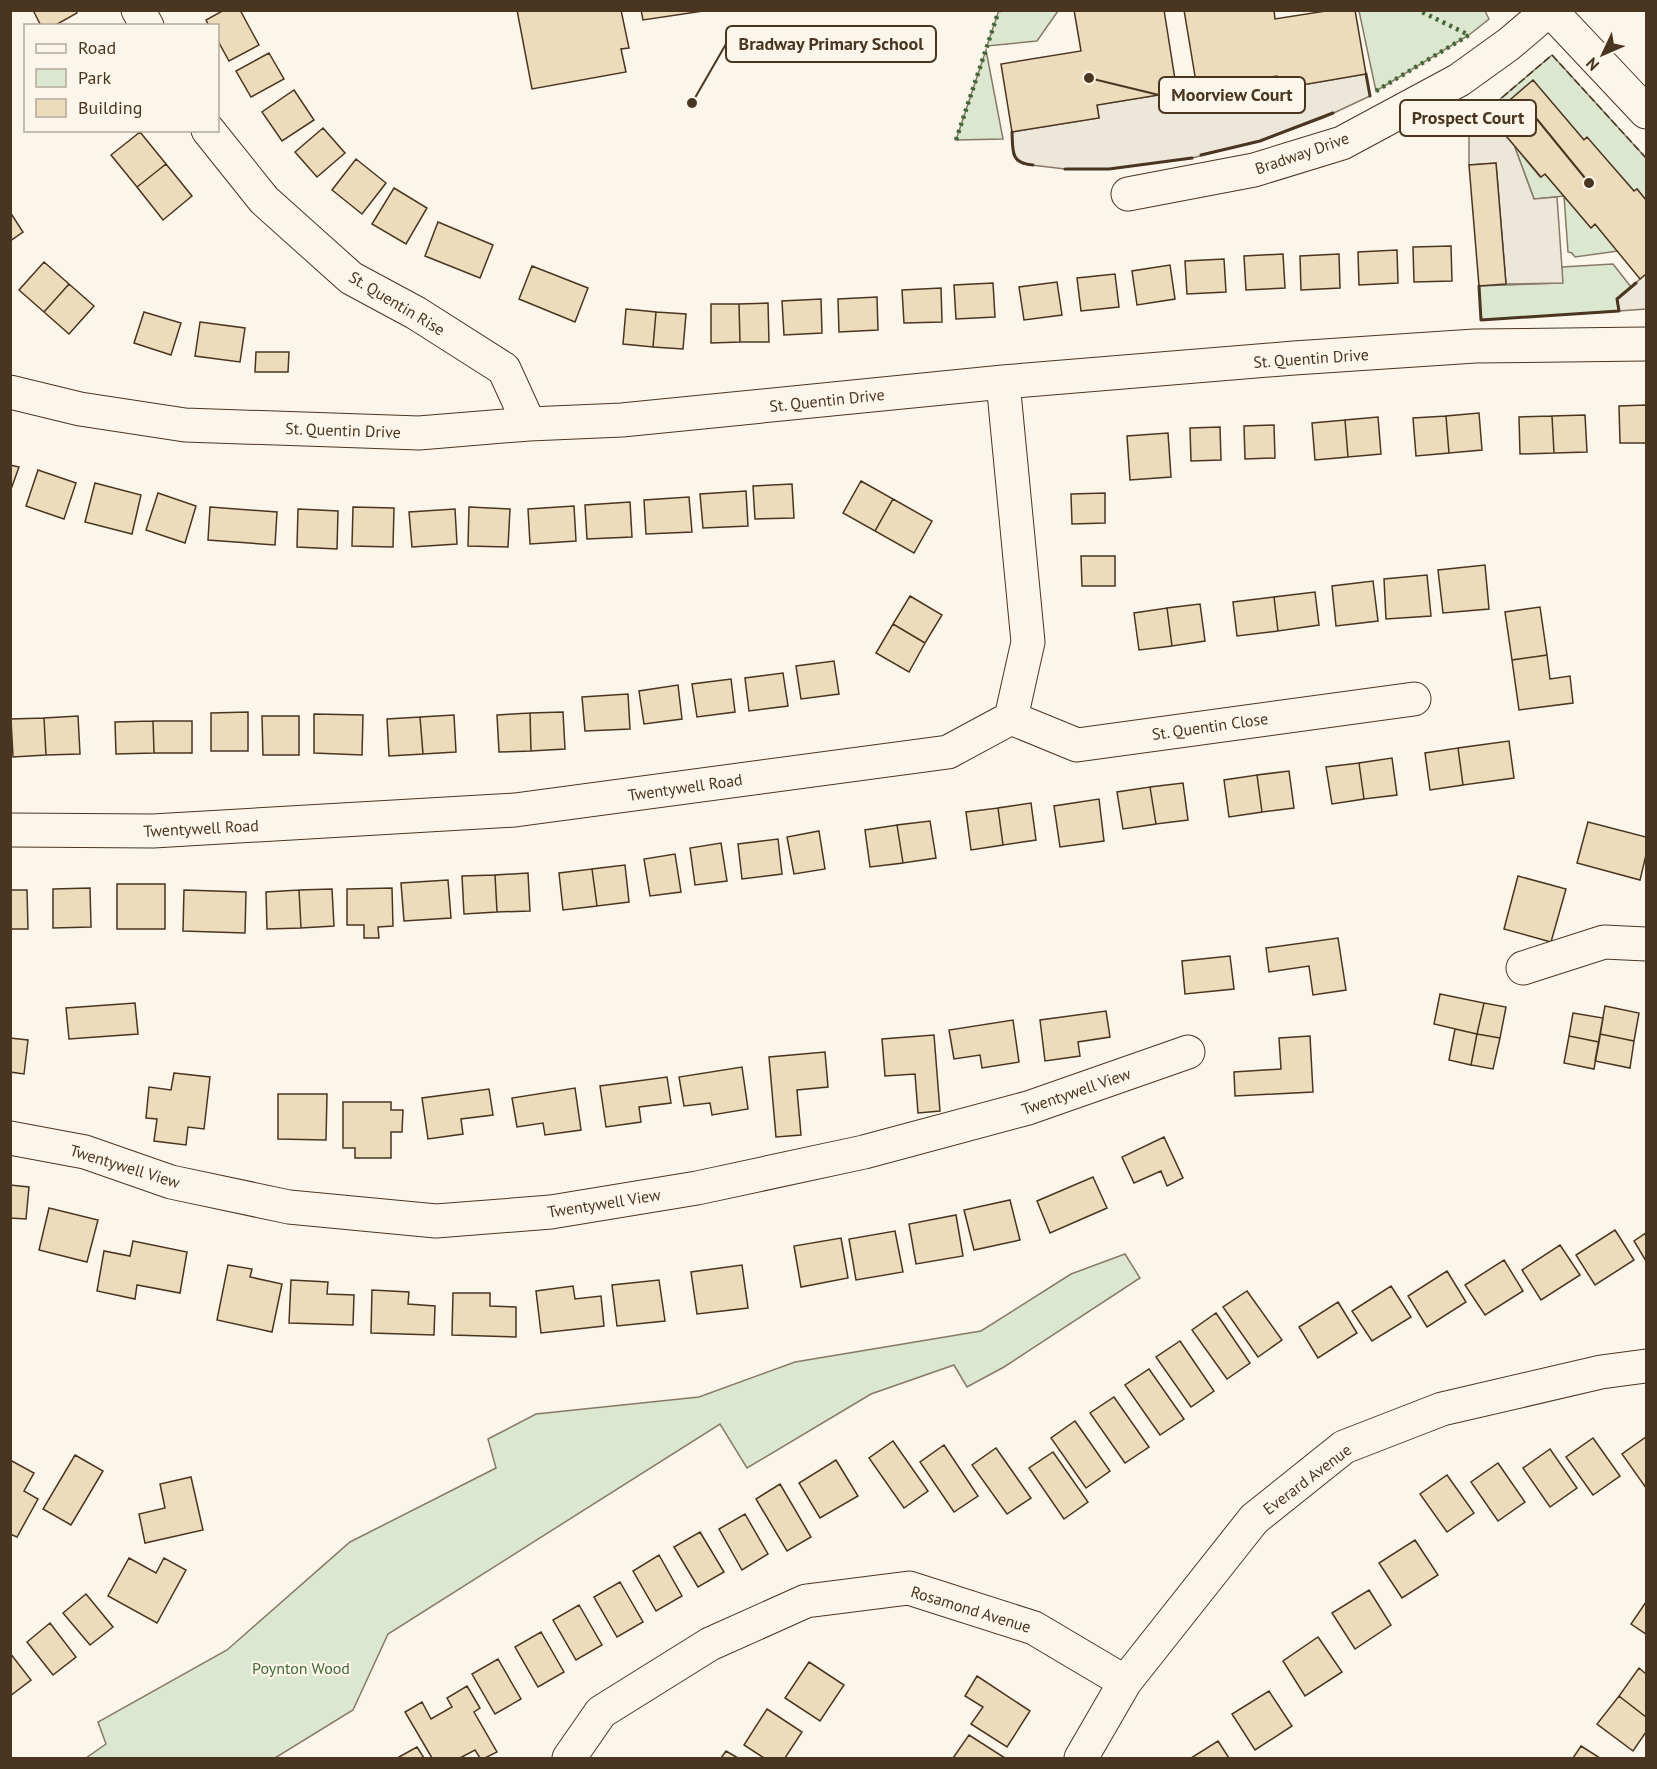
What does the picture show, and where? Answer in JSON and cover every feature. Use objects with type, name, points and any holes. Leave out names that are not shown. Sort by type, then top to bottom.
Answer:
[{"type":"street","points":[[138,10],[146,24]]},
{"type":"street","points":[[1550,10],[1647,112]]},
{"type":"street","name":"Bradway Drive","points":[[1128,194],[1254,171],[1342,143],[1459,80],[1509,44],[1550,10]]},
{"type":"street","name":"St. Quentin Rise","points":[[210,132],[264,200],[351,278],[416,313],[504,369],[529,424]]},
{"type":"street","name":"St. Quentin Drive","points":[[10,392],[80,409],[184,425],[419,433],[529,424],[622,420],[1003,382],[1294,358],[1474,346],[1647,344]]},
{"type":"street","points":[[1003,382],[1028,642],[1011,718]]},
{"type":"street","name":"St. Quentin Close","points":[[1011,718],[1077,745],[1414,699]]},
{"type":"street","name":"Twentywell Road","points":[[10,830],[153,831],[515,810],[948,752],[1011,718]]},
{"type":"street","points":[[1523,968],[1604,942],[1647,944]]},
{"type":"street","name":"Twentywell View","points":[[10,1138],[85,1152],[171,1182],[289,1207],[436,1221],[551,1212],[697,1188],[853,1154],[1028,1108],[1188,1052]]},
{"type":"street","name":"Everard Avenue","points":[[1081,1758],[1125,1682],[1254,1519],[1344,1448],[1442,1409],[1601,1372],[1647,1366]]},
{"type":"street","name":"Rosamond Avenue","points":[[569,1758],[601,1712],[710,1644],[806,1601],[909,1588],[1034,1628],[1125,1682]]},
{"type":"green space","points":[[999,10],[1058,11],[1037,41],[987,46]]},
{"type":"green space","points":[[1359,11],[1485,11],[1489,19],[1469,35],[1376,91]]},
{"type":"green space","points":[[986,50],[1003,139],[956,140]]},
{"type":"green space","points":[[1552,55],[1646,158],[1646,200],[1637,189],[1634,191],[1587,138],[1584,140],[1533,81],[1490,117],[1485,112]]},
{"type":"green space","points":[[1514,145],[1540,177],[1545,174],[1564,196],[1534,199]]},
{"type":"green space","points":[[1564,196],[1591,228],[1595,224],[1618,251],[1575,257],[1568,252]]},
{"type":"green space","points":[[1613,264],[1631,287],[1617,299],[1619,311],[1481,320],[1479,286],[1562,283],[1562,267]]},
{"type":"green space","name":"Poynton Wood","points":[[1125,1254],[1140,1278],[1004,1367],[967,1387],[954,1365],[871,1394],[747,1468],[720,1424],[388,1634],[353,1710],[275,1758],[86,1758],[106,1744],[98,1722],[227,1650],[350,1542],[496,1468],[488,1439],[536,1414],[699,1397],[795,1362],[981,1331],[1071,1274]]},
{"type":"shaded area","points":[[1366,74],[1370,96],[1323,118],[1260,141],[1192,158],[1109,169],[1065,169],[1023,164],[1017,161],[1013,154],[1012,132],[1099,118],[1097,105],[1277,76],[1279,89]]},
{"type":"shaded area","points":[[1485,112],[1514,145],[1534,199],[1557,197],[1563,283],[1506,284],[1496,163],[1469,165],[1469,129]]},
{"type":"shaded area","points":[[1646,274],[1646,309],[1619,311],[1617,299]]},
{"type":"building","points":[[33,10],[76,10],[77,13],[58,24],[40,24]]},
{"type":"building","points":[[224,10],[240,10],[259,45],[229,61],[219,43],[219,24],[208,24],[206,20]]},
{"type":"building","points":[[517,10],[621,10],[629,48],[621,49],[626,72],[532,89]]},
{"type":"building","points":[[641,10],[710,10],[643,20]]},
{"type":"building","points":[[1074,10],[1164,10],[1177,92],[1097,105],[1099,118],[1012,132],[1001,64],[1081,51]]},
{"type":"building","points":[[1184,10],[1274,10],[1275,19],[1332,10],[1355,10],[1366,74],[1279,89],[1277,76],[1197,88]]},
{"type":"building","points":[[269,53],[284,79],[251,97],[236,71]]},
{"type":"building","points":[[1533,80],[1584,140],[1587,137],[1634,191],[1637,189],[1646,200],[1646,274],[1640,279],[1595,224],[1591,228],[1545,174],[1541,177],[1490,117]]},
{"type":"building","points":[[294,90],[314,120],[282,141],[262,112]]},
{"type":"building","points":[[323,128],[345,153],[317,177],[295,152]]},
{"type":"building","points":[[140,132],[166,164],[137,187],[111,155]]},
{"type":"building","points":[[356,159],[386,183],[362,214],[332,190]]},
{"type":"building","points":[[1496,163],[1506,284],[1479,286],[1469,165]]},
{"type":"building","points":[[166,164],[192,196],[163,220],[137,187]]},
{"type":"building","points":[[394,188],[427,208],[406,244],[372,224]]},
{"type":"building","points":[[10,212],[23,232],[10,241]]},
{"type":"building","points":[[438,222],[493,245],[480,278],[425,256]]},
{"type":"building","points":[[1451,246],[1452,281],[1414,282],[1413,247]]},
{"type":"building","points":[[1397,250],[1398,283],[1359,285],[1358,252]]},
{"type":"building","points":[[1283,254],[1285,288],[1246,290],[1244,256]]},
{"type":"building","points":[[1339,254],[1340,288],[1301,290],[1300,256]]},
{"type":"building","points":[[1224,259],[1226,292],[1187,294],[1185,261]]},
{"type":"building","points":[[44,262],[69,284],[44,312],[19,290]]},
{"type":"building","points":[[1170,265],[1175,299],[1137,305],[1132,271]]},
{"type":"building","points":[[532,266],[588,288],[575,322],[519,299]]},
{"type":"building","points":[[1115,274],[1119,307],[1081,311],[1077,278]]},
{"type":"building","points":[[1057,282],[1062,315],[1024,320],[1019,287]]},
{"type":"building","points":[[993,283],[995,317],[956,319],[954,285]]},
{"type":"building","points":[[69,284],[94,306],[69,334],[44,312]]},
{"type":"building","points":[[941,288],[942,322],[904,323],[902,290]]},
{"type":"building","points":[[877,297],[878,330],[839,332],[838,299]]},
{"type":"building","points":[[821,299],[822,333],[784,335],[782,301]]},
{"type":"building","points":[[768,303],[769,342],[740,342],[739,304]]},
{"type":"building","points":[[711,304],[739,304],[740,342],[711,343]]},
{"type":"building","points":[[626,309],[656,312],[653,347],[623,344]]},
{"type":"building","points":[[144,312],[181,323],[171,355],[134,343]]},
{"type":"building","points":[[656,312],[686,314],[683,349],[653,347]]},
{"type":"building","points":[[200,322],[245,328],[240,362],[195,356]]},
{"type":"building","points":[[256,352],[289,352],[288,372],[255,372]]},
{"type":"building","points":[[1646,405],[1646,443],[1620,443],[1619,406]]},
{"type":"building","points":[[1479,413],[1482,450],[1449,453],[1446,416]]},
{"type":"building","points":[[1585,415],[1587,452],[1554,453],[1552,416]]},
{"type":"building","points":[[1446,416],[1449,453],[1416,456],[1413,418]]},
{"type":"building","points":[[1552,416],[1554,453],[1520,454],[1519,417]]},
{"type":"building","points":[[1378,417],[1381,454],[1348,457],[1345,420]]},
{"type":"building","points":[[1345,420],[1348,457],[1315,460],[1312,423]]},
{"type":"building","points":[[1274,425],[1275,458],[1245,459],[1244,426]]},
{"type":"building","points":[[1220,427],[1221,460],[1191,461],[1190,428]]},
{"type":"building","points":[[1168,433],[1171,477],[1130,480],[1127,436]]},
{"type":"building","points":[[10,465],[19,467],[10,492]]},
{"type":"building","points":[[38,470],[76,483],[64,519],[26,506]]},
{"type":"building","points":[[861,481],[893,499],[875,531],[843,513]]},
{"type":"building","points":[[95,483],[141,495],[132,534],[85,522]]},
{"type":"building","points":[[792,484],[794,518],[755,519],[753,486]]},
{"type":"building","points":[[746,491],[748,526],[703,528],[700,494]]},
{"type":"building","points":[[158,493],[196,506],[185,543],[146,530]]},
{"type":"building","points":[[1105,493],[1105,523],[1072,524],[1071,494]]},
{"type":"building","points":[[689,497],[692,532],[646,534],[644,500]]},
{"type":"building","points":[[893,499],[932,521],[914,553],[875,531]]},
{"type":"building","points":[[630,502],[632,537],[587,539],[585,505]]},
{"type":"building","points":[[574,506],[576,541],[530,544],[528,509]]},
{"type":"building","points":[[210,507],[277,512],[275,545],[208,540]]},
{"type":"building","points":[[353,507],[394,508],[393,547],[352,546]]},
{"type":"building","points":[[469,507],[510,509],[508,547],[468,546]]},
{"type":"building","points":[[298,509],[338,511],[337,549],[297,547]]},
{"type":"building","points":[[455,509],[457,544],[412,547],[409,512]]},
{"type":"building","points":[[1081,556],[1115,556],[1115,586],[1082,586]]},
{"type":"building","points":[[1485,565],[1489,609],[1443,613],[1438,570]]},
{"type":"building","points":[[1427,575],[1431,616],[1386,619],[1384,579]]},
{"type":"building","points":[[1373,581],[1378,621],[1336,626],[1332,586]]},
{"type":"building","points":[[1315,592],[1319,625],[1278,631],[1274,597]]},
{"type":"building","points":[[910,596],[942,615],[925,643],[893,624]]},
{"type":"building","points":[[1274,597],[1278,631],[1237,636],[1233,602]]},
{"type":"building","points":[[1200,604],[1205,641],[1172,646],[1167,608]]},
{"type":"building","points":[[1540,607],[1547,655],[1512,660],[1505,612]]},
{"type":"building","points":[[1167,608],[1172,646],[1139,650],[1134,613]]},
{"type":"building","points":[[893,624],[925,643],[909,672],[876,653]]},
{"type":"building","points":[[1547,655],[1550,679],[1570,676],[1573,703],[1519,710],[1512,660]]},
{"type":"building","points":[[834,661],[839,694],[801,699],[796,666]]},
{"type":"building","points":[[783,673],[788,706],[749,711],[745,678]]},
{"type":"building","points":[[731,679],[735,712],[697,717],[692,684]]},
{"type":"building","points":[[678,685],[682,719],[644,724],[639,691]]},
{"type":"building","points":[[628,694],[630,729],[585,731],[582,697]]},
{"type":"building","points":[[248,712],[248,751],[211,751],[211,713]]},
{"type":"building","points":[[563,712],[565,749],[531,751],[530,713]]},
{"type":"building","points":[[530,713],[531,751],[499,752],[497,715]]},
{"type":"building","points":[[314,714],[363,715],[362,755],[314,753]]},
{"type":"building","points":[[454,715],[456,752],[423,754],[420,717]]},
{"type":"building","points":[[78,716],[80,754],[46,755],[44,718]]},
{"type":"building","points":[[262,716],[299,716],[299,755],[263,755]]},
{"type":"building","points":[[420,717],[423,754],[389,756],[387,719]]},
{"type":"building","points":[[44,718],[46,755],[13,757],[11,719]]},
{"type":"building","points":[[153,721],[154,753],[116,754],[115,722]]},
{"type":"building","points":[[153,721],[192,721],[192,753],[154,753]]},
{"type":"building","points":[[1509,741],[1514,778],[1463,785],[1458,748]]},
{"type":"building","points":[[1458,748],[1463,785],[1430,790],[1425,753]]},
{"type":"building","points":[[1392,758],[1397,795],[1364,799],[1359,763]]},
{"type":"building","points":[[1359,763],[1364,799],[1332,804],[1326,767]]},
{"type":"building","points":[[1289,771],[1294,808],[1262,812],[1257,775]]},
{"type":"building","points":[[1257,775],[1262,812],[1229,817],[1224,780]]},
{"type":"building","points":[[1183,783],[1188,820],[1156,824],[1150,787]]},
{"type":"building","points":[[1150,787],[1156,824],[1123,829],[1117,792]]},
{"type":"building","points":[[1099,799],[1104,841],[1060,847],[1054,806]]},
{"type":"building","points":[[1031,803],[1036,840],[1003,845],[998,808]]},
{"type":"building","points":[[998,808],[1003,845],[971,850],[966,812]]},
{"type":"building","points":[[930,821],[936,858],[903,863],[897,825]]},
{"type":"building","points":[[1588,822],[1646,837],[1646,855],[1640,880],[1577,863]]},
{"type":"building","points":[[897,825],[903,863],[870,867],[865,830]]},
{"type":"building","points":[[819,831],[825,869],[794,874],[787,837]]},
{"type":"building","points":[[778,839],[782,874],[742,879],[738,844]]},
{"type":"building","points":[[721,843],[727,881],[695,885],[690,848]]},
{"type":"building","points":[[675,854],[681,892],[650,896],[644,859]]},
{"type":"building","points":[[625,865],[629,902],[597,906],[592,869]]},
{"type":"building","points":[[592,869],[597,906],[563,910],[559,873]]},
{"type":"building","points":[[528,873],[530,911],[497,912],[495,875]]},
{"type":"building","points":[[495,875],[497,912],[464,914],[462,876]]},
{"type":"building","points":[[1518,876],[1566,889],[1551,942],[1504,929]]},
{"type":"building","points":[[448,880],[451,918],[404,921],[401,883]]},
{"type":"building","points":[[117,884],[165,884],[165,929],[117,929]]},
{"type":"building","points":[[90,888],[91,927],[53,928],[53,889]]},
{"type":"building","points":[[392,888],[393,926],[378,927],[379,938],[364,938],[364,925],[347,925],[347,889]]},
{"type":"building","points":[[332,889],[334,926],[301,928],[299,890]]},
{"type":"building","points":[[10,890],[27,890],[28,929],[10,929]]},
{"type":"building","points":[[184,890],[246,892],[245,933],[183,931]]},
{"type":"building","points":[[299,890],[301,928],[267,929],[266,892]]},
{"type":"building","points":[[1338,938],[1346,990],[1313,995],[1309,966],[1269,972],[1266,948]]},
{"type":"building","points":[[1230,956],[1234,989],[1185,994],[1182,961]]},
{"type":"building","points":[[1440,994],[1484,1003],[1477,1034],[1434,1024]]},
{"type":"building","points":[[135,1003],[138,1034],[69,1039],[66,1008]]},
{"type":"building","points":[[1484,1003],[1506,1007],[1500,1038],[1477,1034]]},
{"type":"building","points":[[1605,1006],[1639,1013],[1634,1041],[1600,1034]]},
{"type":"building","points":[[1106,1011],[1110,1037],[1078,1042],[1080,1056],[1045,1061],[1040,1020]]},
{"type":"building","points":[[1573,1013],[1603,1018],[1599,1042],[1569,1036]]},
{"type":"building","points":[[1013,1020],[1019,1062],[982,1068],[980,1055],[954,1059],[949,1030]]},
{"type":"building","points":[[1455,1029],[1477,1034],[1471,1065],[1449,1060]]},
{"type":"building","points":[[1477,1034],[1500,1038],[1493,1069],[1471,1065]]},
{"type":"building","points":[[1600,1034],[1634,1041],[1630,1068],[1595,1061]]},
{"type":"building","points":[[934,1035],[940,1111],[918,1113],[915,1074],[885,1076],[882,1039]]},
{"type":"building","points":[[1310,1036],[1313,1092],[1235,1096],[1234,1072],[1281,1069],[1279,1038]]},
{"type":"building","points":[[1569,1036],[1599,1042],[1594,1069],[1564,1063]]},
{"type":"building","points":[[10,1038],[28,1040],[24,1074],[10,1072]]},
{"type":"building","points":[[825,1052],[828,1087],[797,1090],[801,1135],[776,1137],[769,1057]]},
{"type":"building","points":[[742,1067],[748,1109],[712,1115],[710,1103],[684,1106],[679,1077]]},
{"type":"building","points":[[174,1073],[210,1077],[204,1129],[188,1127],[186,1145],[154,1141],[157,1119],[146,1118],[149,1087],[171,1090]]},
{"type":"building","points":[[667,1077],[671,1103],[639,1107],[641,1122],[606,1127],[600,1086]]},
{"type":"building","points":[[575,1088],[581,1130],[545,1135],[543,1123],[517,1127],[512,1098]]},
{"type":"building","points":[[489,1089],[493,1115],[461,1119],[463,1134],[428,1139],[422,1098]]},
{"type":"building","points":[[278,1094],[327,1094],[326,1140],[278,1139]]},
{"type":"building","points":[[343,1102],[391,1102],[391,1110],[403,1110],[402,1132],[391,1132],[391,1158],[355,1158],[355,1148],[343,1148]]},
{"type":"building","points":[[1164,1137],[1183,1178],[1167,1186],[1161,1171],[1134,1183],[1122,1157]]},
{"type":"building","points":[[1093,1177],[1107,1208],[1050,1233],[1037,1201]]},
{"type":"building","points":[[10,1185],[29,1187],[26,1219],[10,1218]]},
{"type":"building","points":[[1010,1200],[1020,1240],[974,1250],[964,1210]]},
{"type":"building","points":[[49,1208],[98,1220],[87,1262],[39,1250]]},
{"type":"building","points":[[956,1215],[963,1256],[916,1264],[909,1224]]},
{"type":"building","points":[[1615,1230],[1634,1260],[1595,1285],[1576,1255]]},
{"type":"building","points":[[895,1231],[903,1272],[856,1280],[849,1239]]},
{"type":"building","points":[[1646,1233],[1646,1261],[1634,1241]]},
{"type":"building","points":[[841,1238],[848,1278],[801,1287],[794,1246]]},
{"type":"building","points":[[133,1241],[187,1252],[180,1293],[137,1285],[135,1299],[97,1291],[104,1251],[130,1256]]},
{"type":"building","points":[[1560,1245],[1580,1275],[1541,1300],[1522,1270]]},
{"type":"building","points":[[1504,1260],[1523,1291],[1485,1315],[1465,1285]]},
{"type":"building","points":[[228,1265],[252,1269],[250,1277],[282,1284],[272,1332],[217,1320]]},
{"type":"building","points":[[742,1265],[748,1308],[697,1314],[691,1272]]},
{"type":"building","points":[[1447,1271],[1466,1302],[1427,1327],[1408,1296]]},
{"type":"building","points":[[291,1280],[328,1282],[327,1294],[354,1295],[353,1325],[289,1323]]},
{"type":"building","points":[[659,1280],[665,1321],[617,1326],[612,1285]]},
{"type":"building","points":[[573,1286],[575,1299],[601,1296],[604,1326],[541,1333],[536,1291]]},
{"type":"building","points":[[1391,1286],[1411,1317],[1372,1341],[1352,1311]]},
{"type":"building","points":[[372,1290],[409,1292],[408,1304],[435,1306],[434,1335],[371,1333]]},
{"type":"building","points":[[1247,1291],[1282,1340],[1258,1357],[1223,1307]]},
{"type":"building","points":[[453,1293],[490,1293],[490,1306],[516,1307],[516,1337],[452,1335]]},
{"type":"building","points":[[1338,1302],[1357,1333],[1318,1358],[1299,1327]]},
{"type":"building","points":[[1216,1313],[1250,1363],[1227,1379],[1192,1330]]},
{"type":"building","points":[[1180,1341],[1214,1391],[1191,1407],[1156,1357]]},
{"type":"building","points":[[1149,1369],[1184,1419],[1160,1435],[1125,1385]]},
{"type":"building","points":[[1114,1397],[1149,1447],[1125,1463],[1090,1413]]},
{"type":"building","points":[[1075,1421],[1110,1471],[1086,1488],[1051,1438]]},
{"type":"building","points":[[1646,1437],[1646,1488],[1622,1454]]},
{"type":"building","points":[[1593,1438],[1620,1476],[1593,1495],[1566,1457]]},
{"type":"building","points":[[893,1441],[928,1491],[904,1508],[869,1458]]},
{"type":"building","points":[[944,1445],[978,1496],[954,1512],[920,1462]]},
{"type":"building","points":[[996,1448],[1031,1498],[1007,1514],[972,1465]]},
{"type":"building","points":[[1550,1449],[1577,1488],[1550,1507],[1523,1468]]},
{"type":"building","points":[[1053,1452],[1088,1502],[1064,1519],[1029,1468]]},
{"type":"building","points":[[75,1455],[103,1471],[71,1525],[43,1509]]},
{"type":"building","points":[[10,1460],[34,1473],[24,1491],[38,1499],[17,1537],[10,1534]]},
{"type":"building","points":[[836,1460],[858,1496],[820,1518],[799,1483]]},
{"type":"building","points":[[1498,1463],[1525,1502],[1498,1521],[1471,1482]]},
{"type":"building","points":[[1447,1475],[1474,1513],[1447,1532],[1420,1494]]},
{"type":"building","points":[[191,1477],[203,1530],[145,1543],[139,1514],[165,1508],[160,1484]]},
{"type":"building","points":[[780,1484],[811,1537],[787,1551],[756,1499]]},
{"type":"building","points":[[745,1514],[768,1554],[742,1570],[719,1529]]},
{"type":"building","points":[[700,1532],[724,1572],[698,1587],[674,1547]]},
{"type":"building","points":[[1415,1540],[1438,1575],[1402,1598],[1379,1563]]},
{"type":"building","points":[[659,1555],[682,1596],[656,1611],[633,1571]]},
{"type":"building","points":[[129,1558],[156,1573],[164,1558],[186,1570],[157,1623],[108,1596]]},
{"type":"building","points":[[620,1582],[643,1622],[617,1637],[594,1597]]},
{"type":"building","points":[[1369,1590],[1391,1625],[1355,1649],[1332,1613]]},
{"type":"building","points":[[86,1594],[113,1627],[90,1645],[63,1613]]},
{"type":"building","points":[[1646,1602],[1646,1634],[1631,1624]]},
{"type":"building","points":[[579,1605],[602,1645],[576,1660],[553,1620]]},
{"type":"building","points":[[50,1623],[76,1657],[53,1675],[27,1642]]},
{"type":"building","points":[[541,1632],[564,1672],[538,1687],[515,1647]]},
{"type":"building","points":[[1318,1637],[1342,1672],[1305,1696],[1283,1661]]},
{"type":"building","points":[[10,1653],[31,1680],[10,1696]]},
{"type":"building","points":[[498,1659],[521,1699],[495,1714],[472,1674]]},
{"type":"building","points":[[809,1662],[844,1685],[820,1721],[785,1698]]},
{"type":"building","points":[[1639,1668],[1646,1674],[1646,1717],[1619,1696]]},
{"type":"building","points":[[977,1676],[1030,1711],[1007,1747],[971,1724],[983,1707],[965,1696]]},
{"type":"building","points":[[467,1686],[480,1708],[474,1712],[497,1752],[485,1758],[480,1758],[475,1750],[460,1758],[432,1758],[405,1712],[422,1702],[431,1719],[452,1707],[447,1698]]},
{"type":"building","points":[[1269,1691],[1292,1726],[1255,1750],[1232,1714]]},
{"type":"building","points":[[1619,1696],[1646,1717],[1646,1732],[1633,1751],[1597,1724]]},
{"type":"building","points":[[767,1709],[802,1732],[785,1758],[764,1758],[744,1745]]},
{"type":"building","points":[[969,1735],[1005,1758],[953,1758]]},
{"type":"building","points":[[1218,1741],[1229,1758],[1191,1758]]},
{"type":"building","points":[[1581,1746],[1600,1758],[1573,1758]]},
{"type":"building","points":[[417,1747],[424,1758],[399,1757]]},
{"type":"building","points":[[726,1751],[738,1758],[721,1758]]},
{"type":"hedge","points":[[956,140],[999,10]]},
{"type":"hedge","points":[[1376,91],[1469,35],[1418,10]]},
{"type":"fence","points":[[1485,112],[1552,55],[1646,158]]},
{"type":"wall","points":[[1366,74],[1370,96]]},
{"type":"wall","points":[[1201,155],[1260,141],[1333,113]]},
{"type":"wall","points":[[1012,132],[1014,155],[1020,162],[1033,165]]},
{"type":"wall","points":[[1065,169],[1109,169],[1192,158]]},
{"type":"wall","points":[[1479,286],[1481,320],[1619,311],[1617,299],[1636,283]]},
{"type":"place","name":"Moorview Court","points":[[1089,78]]},
{"type":"place","name":"Bradway Primary School","points":[[692,103]]},
{"type":"place","name":"Prospect Court","points":[[1589,183]]}]
